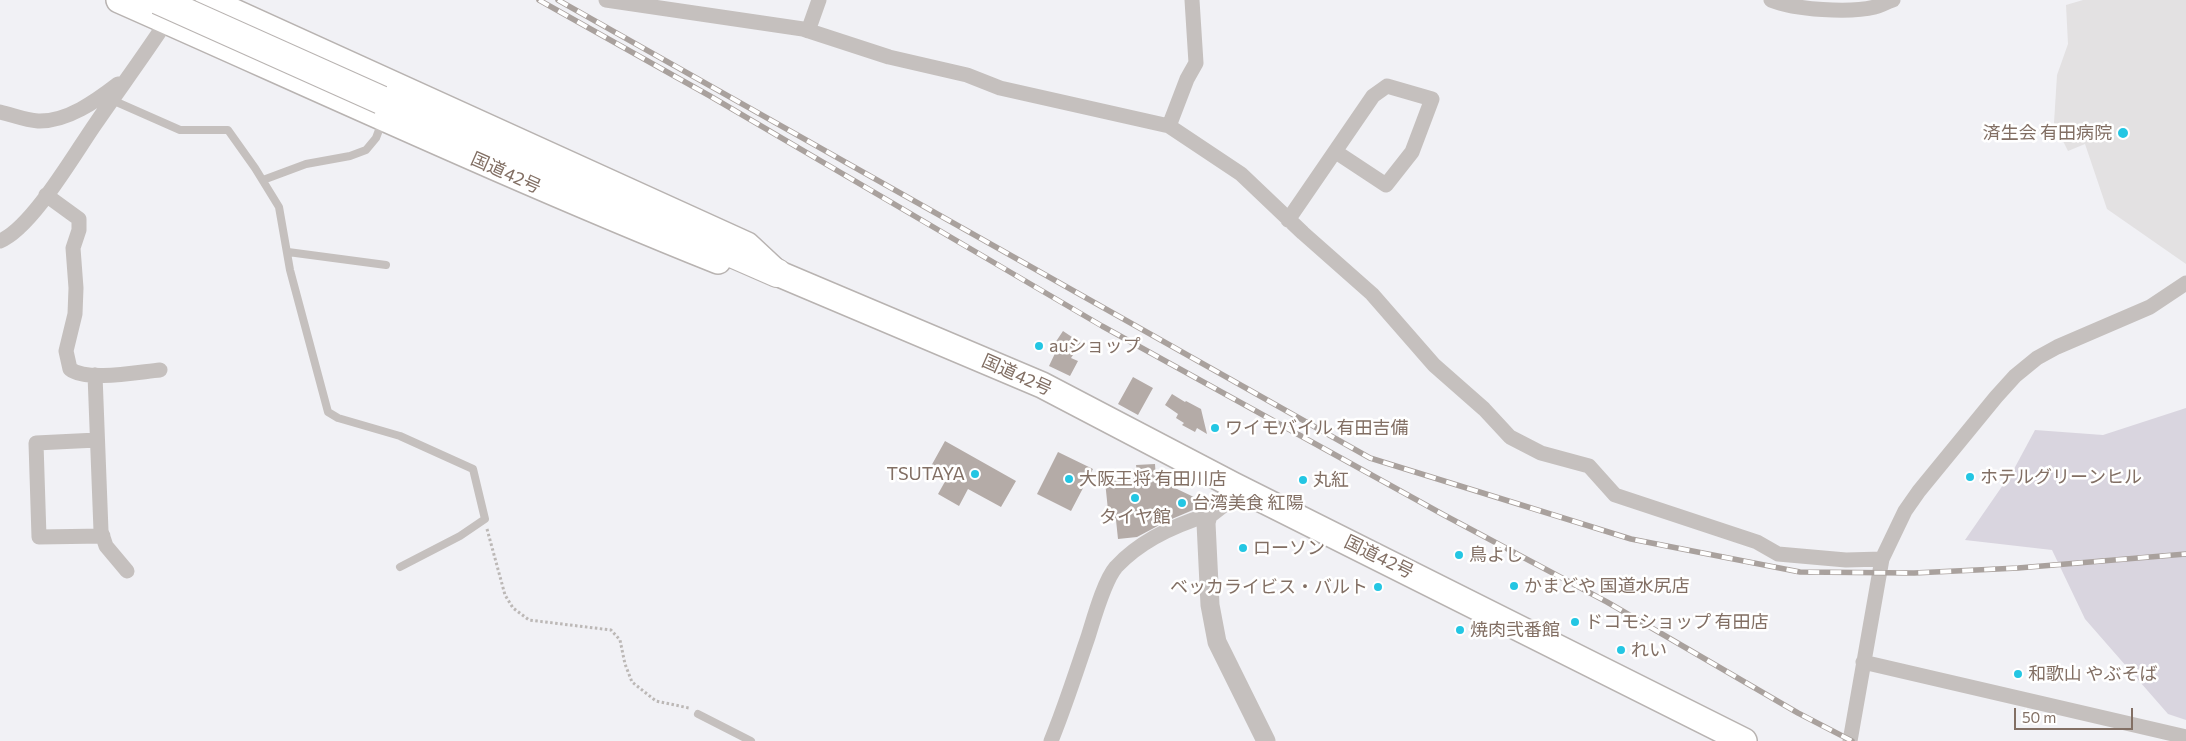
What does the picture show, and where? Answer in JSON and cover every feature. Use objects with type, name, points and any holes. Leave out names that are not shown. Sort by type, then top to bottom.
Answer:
[{"type":"highway","points":[[119,0],[162,11],[382,110],[777,273]]},
{"type":"highway","name":"国道42号","points":[[208,0],[747,244],[777,273],[1042,385],[1233,485],[1441,587],[1744,741]]},
{"type":"highway","name":"国道42号","points":[[382,110],[605,216],[753,275],[902,325]]},
{"type":"street","points":[[0,241],[8,238],[21,226],[46,194],[127,78],[162,11],[180,0]]},
{"type":"street","points":[[606,0],[808,31],[889,56],[967,75],[1010,91],[1169,126],[1241,174],[1288,220],[1372,294],[1434,365],[1484,410],[1510,437],[1541,453],[1589,466],[1615,495],[1757,542],[1778,554],[1846,560],[1882,559]]},
{"type":"street","points":[[808,31],[819,0]]},
{"type":"street","points":[[1169,126],[1187,79],[1196,63],[1192,0]]},
{"type":"street","points":[[1771,0],[1807,8],[1833,10],[1874,7],[1893,0]]},
{"type":"street","points":[[0,112],[38,121],[51,120],[92,103],[127,78]]},
{"type":"street","points":[[1288,220],[1373,96],[1387,86],[1432,99],[1412,152],[1386,185],[1336,152]]},
{"type":"street","points":[[46,194],[79,219],[79,230],[73,248],[76,288],[75,314],[66,351],[70,369],[76,374],[95,376],[160,370]]},
{"type":"street","points":[[1850,741],[1882,559],[1905,511],[1919,491],[2015,376],[2043,355],[2150,307],[2186,283]]},
{"type":"street","points":[[95,376],[103,536],[106,546],[127,571]]},
{"type":"street","points":[[98,440],[36,443],[39,537],[103,536]]},
{"type":"street","points":[[1051,741],[1069,694],[1099,602],[1115,567],[1145,542],[1187,522],[1208,515],[1226,502],[1233,485]]},
{"type":"street","points":[[1208,515],[1206,523],[1210,605],[1217,642],[1266,741]]},
{"type":"street","points":[[1863,662],[2186,737]]},
{"type":"lane","points":[[112,100],[180,130],[228,130],[263,180],[279,207],[290,270],[328,412],[338,418],[400,436],[473,469],[485,519],[460,536],[400,567]]},
{"type":"lane","points":[[263,180],[306,164],[350,156],[366,150],[376,138],[382,110]]},
{"type":"lane","points":[[288,252],[386,265]]},
{"type":"lane","points":[[698,714],[751,741]]},
{"type":"path","points":[[485,519],[505,595],[513,608],[529,620],[611,630],[620,640],[624,664],[632,682],[656,701],[686,706],[698,714]]},
{"type":"shaded area","name":"済生会 有田病院","points":[[2083,0],[2186,0],[2186,264],[2107,209],[2085,144],[2068,151],[2054,123],[2057,75],[2068,44],[2066,5]]},
{"type":"shaded area","points":[[2186,408],[2186,720],[2168,714],[2085,619],[2052,550],[1965,540],[2014,469],[2035,430],[2103,435]]},
{"type":"building","points":[[1063,331],[1081,343],[1071,358],[1078,361],[1070,376],[1049,366],[1059,345],[1055,343]]},
{"type":"building","points":[[1133,377],[1153,388],[1138,415],[1118,404]]},
{"type":"building","points":[[1172,394],[1201,409],[1207,434],[1197,428],[1195,432],[1182,425],[1184,423],[1176,418],[1178,414],[1165,405]]},
{"type":"building","points":[[945,441],[1016,481],[1001,507],[968,489],[959,506],[938,494],[947,478],[930,468]]},
{"type":"building","points":[[1058,452],[1093,469],[1071,511],[1037,494]]},
{"type":"building","points":[[1155,464],[1156,479],[1198,499],[1193,510],[1137,537],[1118,539],[1116,520],[1109,520],[1105,481],[1138,478],[1136,465]]},
{"type":"railway","points":[[539,0],[710,96],[1102,326],[1444,515],[1607,602],[1798,713],[1852,741]]},
{"type":"railway","points":[[558,0],[1370,458],[1631,539],[1800,572],[1914,573],[2018,568],[2186,554]]},
{"type":"place","name":"済生会 有田病院","points":[[2123,133]]},
{"type":"place","name":"auショップ","points":[[1039,346]]},
{"type":"place","name":"ワイモバイル 有田吉備","points":[[1215,428]]},
{"type":"place","name":"TSUTAYA","points":[[975,474]]},
{"type":"place","name":"ホテルグリーンヒル","points":[[1970,477]]},
{"type":"place","name":"大阪王将 有田川店","points":[[1069,479]]},
{"type":"place","name":"丸紅","points":[[1303,480]]},
{"type":"place","name":"タイヤ館","points":[[1135,498]]},
{"type":"place","name":"台湾美食 紅陽","points":[[1182,503]]},
{"type":"place","name":"ローソン","points":[[1243,548]]},
{"type":"place","name":"鳥よし","points":[[1459,555]]},
{"type":"place","name":"かまどや 国道水尻店","points":[[1514,586]]},
{"type":"place","name":"ベッカライビス・バルト","points":[[1378,587]]},
{"type":"place","name":"ドコモショップ 有田店","points":[[1575,622]]},
{"type":"place","name":"焼肉弐番館","points":[[1460,630]]},
{"type":"place","name":"れい","points":[[1621,650]]},
{"type":"place","name":"和歌山 やぶそば","points":[[2018,674]]}]
